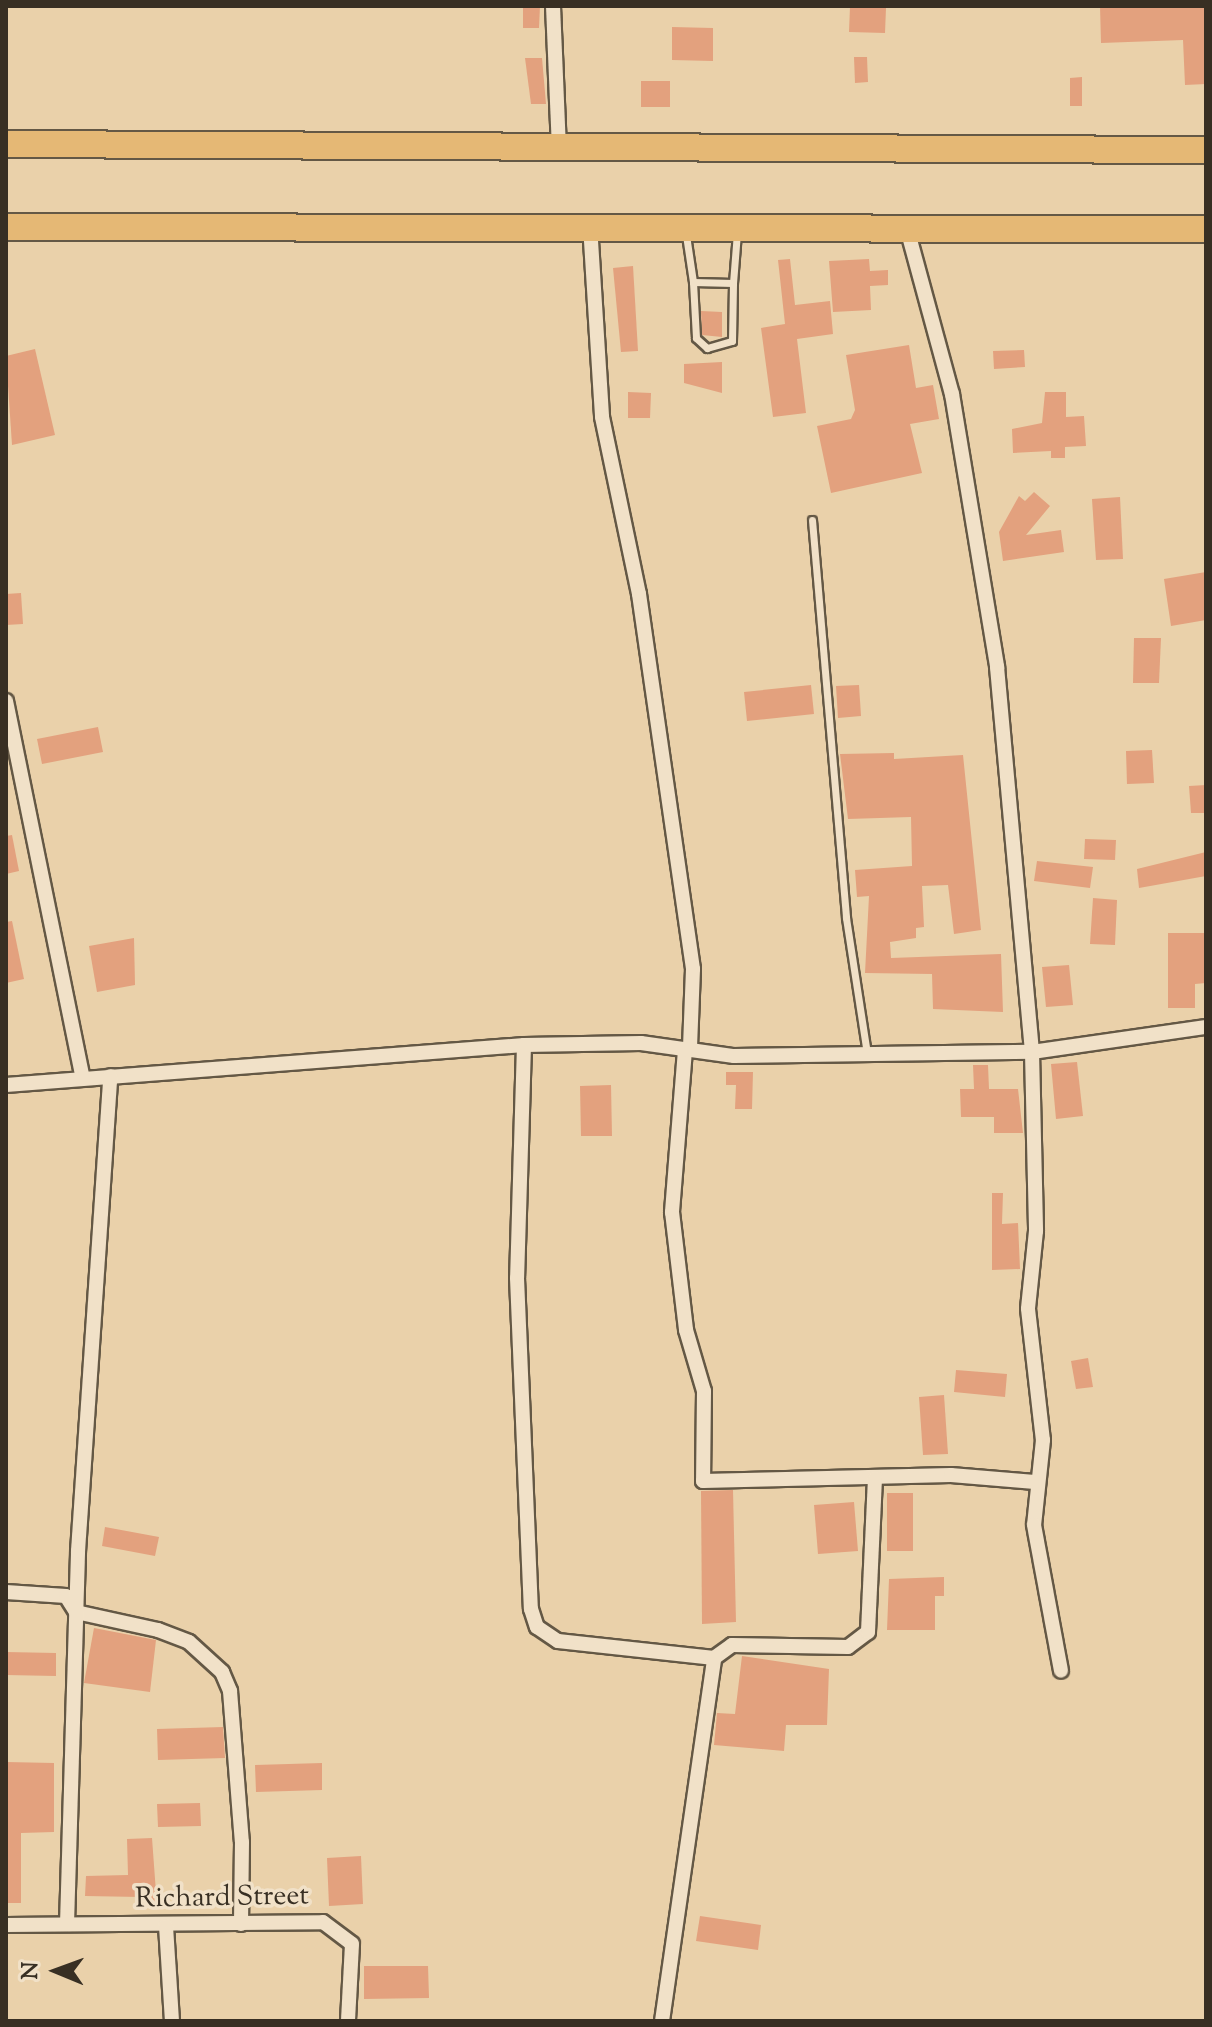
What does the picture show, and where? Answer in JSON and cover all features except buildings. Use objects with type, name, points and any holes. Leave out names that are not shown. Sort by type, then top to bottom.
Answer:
[{"type":"highway","points":[[6,144],[559,150],[1206,150]]},
{"type":"highway","points":[[6,227],[684,224],[1206,229]]},
{"type":"street","points":[[553,6],[559,150]]},
{"type":"street","points":[[590,225],[602,417],[639,594],[693,969],[672,1212],[686,1330],[704,1391],[701,1478],[708,1484],[875,1478],[1035,1482]]},
{"type":"street","points":[[906,225],[934,312],[983,559],[1032,1052],[1036,1231],[1028,1309],[1043,1440],[1035,1482],[1039,1570],[1061,1671]]},
{"type":"street","points":[[6,701],[83,1078]]},
{"type":"street","points":[[6,1085],[524,1045],[641,1043],[734,1056],[1032,1052],[1206,1027]]},
{"type":"street","points":[[524,1045],[517,1278],[531,1609],[537,1627],[558,1641],[714,1658],[732,1645],[848,1647],[868,1632],[875,1478]]},
{"type":"street","points":[[67,1924],[76,1612],[110,1076]]},
{"type":"street","points":[[6,1592],[66,1596],[76,1612],[189,1642],[222,1672],[230,1691],[242,1842],[241,1924]]},
{"type":"street","points":[[662,2021],[714,1658]]},
{"type":"street","name":"Richard Street","points":[[6,1925],[166,1926],[323,1922],[349,1936],[348,2021]]},
{"type":"street","points":[[166,1926],[172,2021]]},
{"type":"lane","points":[[684,224],[693,282],[696,338],[707,348],[732,341],[738,225]]},
{"type":"lane","points":[[693,282],[733,283]]},
{"type":"lane","points":[[812,520],[846,918],[868,1055]]}]
